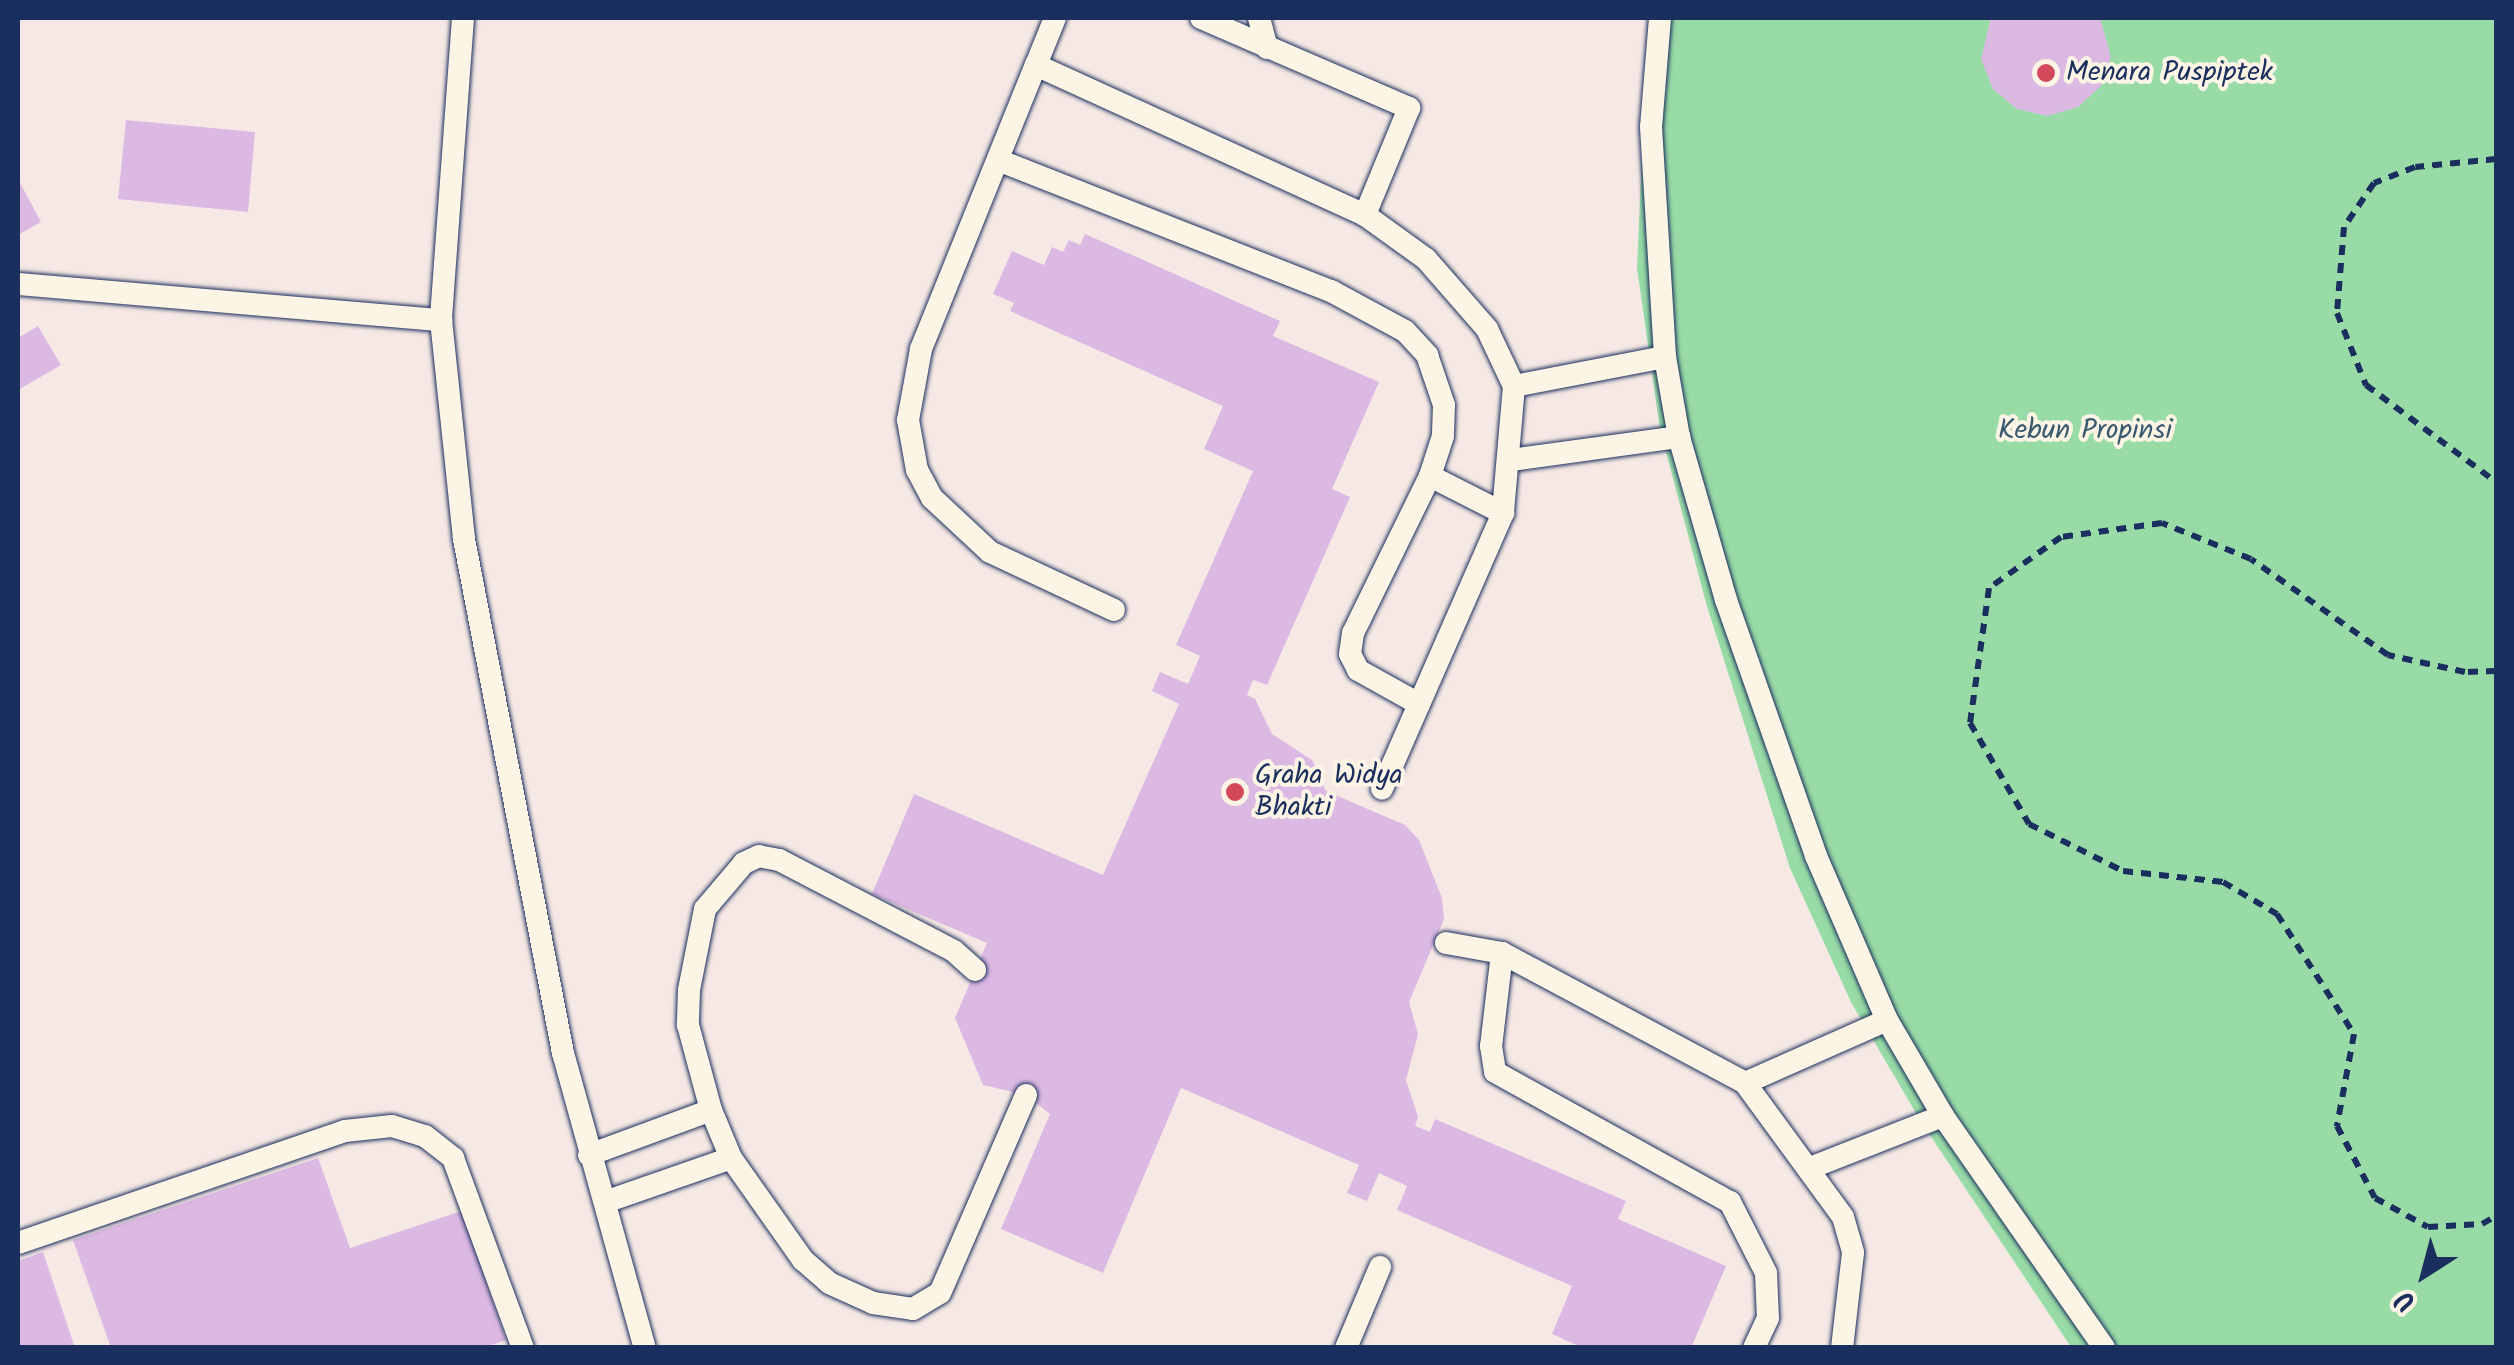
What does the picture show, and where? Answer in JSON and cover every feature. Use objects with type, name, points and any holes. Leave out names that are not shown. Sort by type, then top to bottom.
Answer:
[{"type":"lane","points":[[463,18],[441,320],[464,539],[563,1053],[646,1348]]},
{"type":"lane","points":[[1055,18],[921,350],[908,420],[917,470],[932,498],[990,552],[1114,610]]},
{"type":"lane","points":[[1201,18],[1408,108],[1364,216]]},
{"type":"lane","points":[[1259,18],[1267,48]]},
{"type":"lane","points":[[1660,18],[1651,127],[1666,358],[1679,437],[1726,600],[1816,856],[1887,1020],[1943,1116],[2104,1348]]},
{"type":"lane","points":[[1036,65],[1364,216],[1426,259],[1488,329],[1514,386],[1511,460],[1503,513],[1382,789]]},
{"type":"lane","points":[[998,160],[1331,290],[1405,331],[1426,356],[1444,405],[1430,476],[1353,633],[1350,654],[1358,670],[1419,704]]},
{"type":"lane","points":[[18,284],[441,320]]},
{"type":"lane","points":[[1514,386],[1666,358]]},
{"type":"lane","points":[[1511,460],[1679,437]]},
{"type":"lane","points":[[1430,476],[1503,513]]},
{"type":"lane","points":[[975,970],[954,951],[780,860],[759,856],[744,863],[705,909],[688,990],[688,1025],[711,1110],[730,1158],[772,1222],[829,1282],[873,1303],[914,1309],[940,1293],[1026,1095]]},
{"type":"lane","points":[[1446,943],[1502,953],[1745,1082],[1832,1194],[1853,1253],[1842,1348]]},
{"type":"lane","points":[[1502,953],[1491,1046],[1495,1072],[1730,1202],[1766,1274],[1768,1318],[1754,1348]]},
{"type":"lane","points":[[1745,1082],[1887,1020]]},
{"type":"lane","points":[[590,1155],[711,1110]]},
{"type":"lane","points":[[1810,1168],[1943,1116]]},
{"type":"lane","points":[[18,1243],[345,1131],[392,1126],[425,1136],[453,1158],[523,1348]]},
{"type":"lane","points":[[605,1202],[730,1158]]},
{"type":"lane","points":[[1346,1348],[1380,1267]]},
{"type":"path","points":[[2496,159],[2415,167],[2374,184],[2344,228],[2336,313],[2366,385],[2496,482]]},
{"type":"path","points":[[2496,671],[2465,672],[2388,655],[2251,559],[2162,522],[2060,537],[1989,588],[1970,723],[2029,824],[2123,871],[2223,882],[2277,914],[2354,1034],[2336,1126],[2375,1198],[2428,1226],[2482,1224],[2496,1216]]},
{"type":"green space","name":"Kebun Propinsi","points":[[1648,18],[2496,18],[2496,1347],[2071,1347],[1920,1120],[1851,1002],[1790,868],[1706,603],[1660,429],[1637,268]]},
{"type":"building","name":"Menara Puspiptek","points":[[1991,18],[2100,18],[2111,57],[2101,86],[2078,107],[2048,116],[2017,109],[1993,89],[1981,59]]},
{"type":"building","points":[[126,120],[255,132],[248,212],[118,199]]},
{"type":"building","points":[[18,179],[41,222],[18,235]]},
{"type":"building","name":"Graha Widya Bhakti","points":[[1085,234],[1280,321],[1273,336],[1379,382],[1332,489],[1350,497],[1267,685],[1253,680],[1247,695],[1255,699],[1272,734],[1312,760],[1326,791],[1405,825],[1419,840],[1442,898],[1444,919],[1409,1002],[1418,1034],[1406,1080],[1418,1117],[1415,1126],[1430,1132],[1435,1119],[1626,1201],[1618,1219],[1726,1266],[1691,1348],[1583,1348],[1552,1334],[1572,1286],[1397,1210],[1407,1186],[1379,1173],[1367,1201],[1347,1193],[1359,1165],[1181,1088],[1103,1273],[1001,1229],[1050,1114],[1026,1095],[983,1085],[955,1018],[987,943],[872,894],[914,794],[1103,875],[1179,704],[1152,691],[1160,672],[1188,684],[1200,656],[1176,645],[1253,471],[1204,449],[1223,406],[1010,311],[1014,303],[993,294],[1012,251],[1044,265],[1052,247],[1063,252],[1069,240],[1080,245]]},
{"type":"building","points":[[38,326],[61,365],[18,390],[18,338]]},
{"type":"building","points":[[318,1158],[350,1248],[462,1211],[506,1340],[483,1348],[111,1348],[73,1240]]},
{"type":"building","points":[[43,1252],[75,1348],[18,1348],[18,1261]]},
{"type":"place","name":"Menara Puspiptek","points":[[2046,73]]},
{"type":"place","name":"Graha Widya Bhakti","points":[[1235,792]]}]
